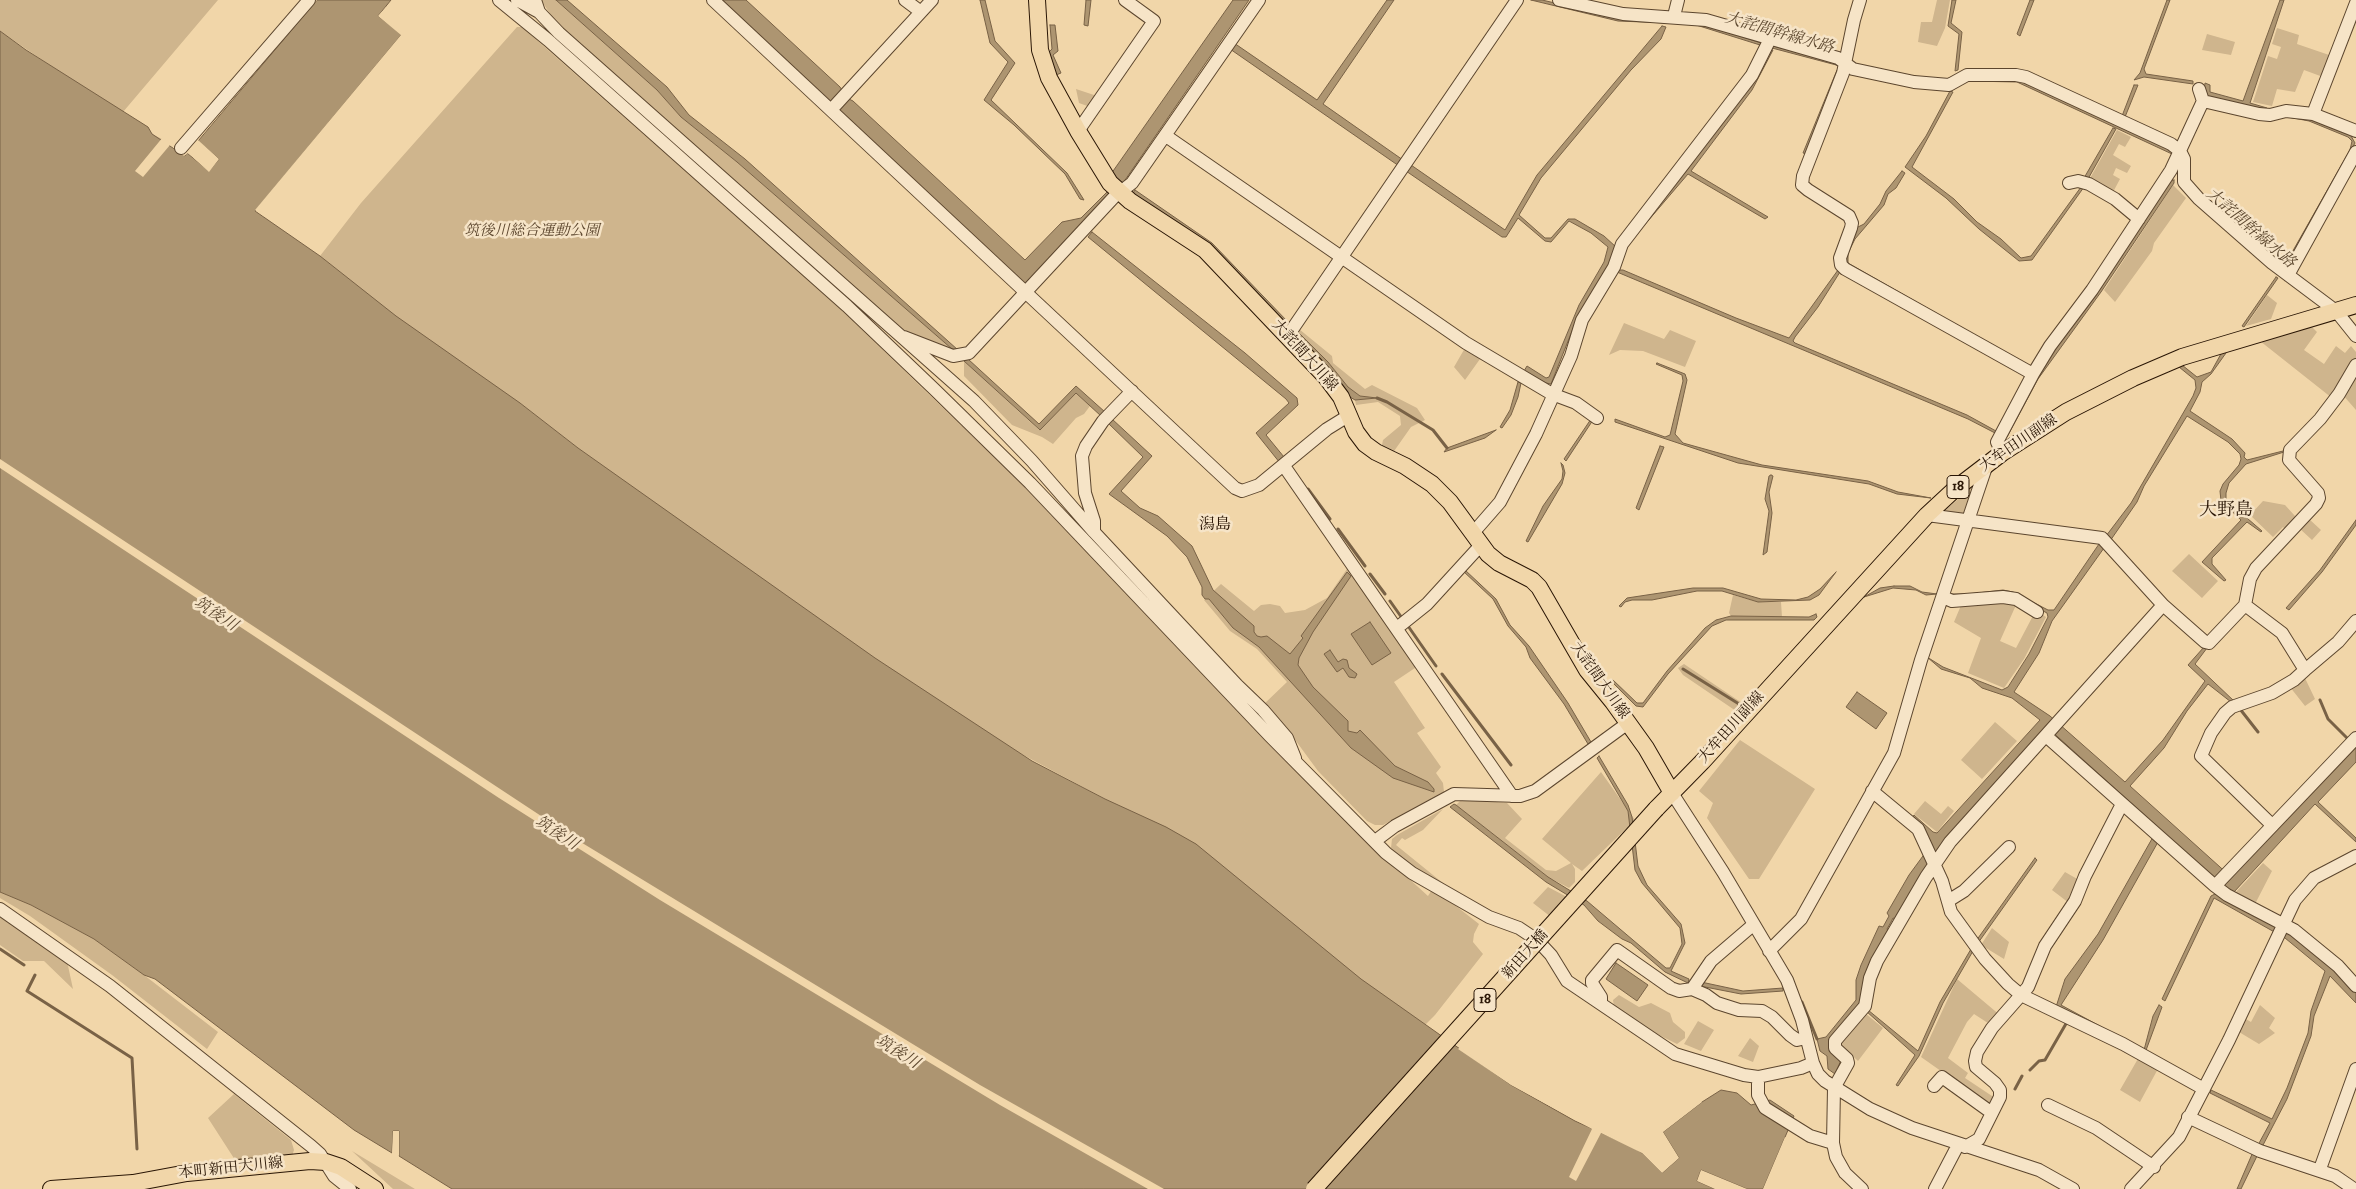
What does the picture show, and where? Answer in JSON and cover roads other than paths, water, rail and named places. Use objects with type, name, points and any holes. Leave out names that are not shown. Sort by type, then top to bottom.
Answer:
[{"type":"main road","name":"大詫間大川線","points":[[1038,0],[1040,50],[1049,78],[1098,166],[1110,183],[1120,192],[1205,250],[1331,384],[1341,397],[1356,432],[1365,444],[1432,484],[1450,502],[1477,539],[1499,563],[1522,574],[1539,588],[1587,670],[1628,723],[1672,792]]},
{"type":"main road","name":"大牟田川副線","points":[[1656,810],[1926,515],[1954,489],[2002,453],[2066,412],[2133,378],[2182,357],[2356,305]]},
{"type":"main road","name":"新田大橋","points":[[1314,1189],[1656,810]]},
{"type":"main road","name":"本町新田大川線","points":[[51,1189],[133,1183],[187,1172],[310,1161],[326,1162],[341,1167],[375,1189]]},
{"type":"street","points":[[181,148],[309,0]]},
{"type":"street","points":[[499,0],[548,40],[873,331],[934,389],[1030,483],[1374,841],[1412,873],[1489,917],[1519,928],[1537,940],[1552,955],[1567,981],[1675,1054],[1744,1076],[1758,1077],[1801,1068],[1813,1063]]},
{"type":"street","points":[[517,0],[537,6],[559,33],[979,406],[1032,461],[1094,532],[1236,685],[1263,710],[1287,738],[1297,762]]},
{"type":"street","points":[[713,0],[1235,488],[1242,491],[1258,485],[1284,466],[1327,429],[1348,416]]},
{"type":"street","points":[[905,0],[921,12]]},
{"type":"street","points":[[831,110],[932,0]]},
{"type":"street","points":[[1078,131],[1154,20],[1125,0]]},
{"type":"street","points":[[873,331],[899,335],[952,356],[969,353],[1120,192],[1132,183],[1259,0]]},
{"type":"street","points":[[1287,337],[1517,0]]},
{"type":"street","points":[[1560,0],[1623,14],[1674,16],[1706,20],[1768,44],[1838,58],[1852,69],[1914,82],[1949,85],[1967,74],[2026,77],[2171,144],[2180,151],[2184,159],[2184,182],[2199,199],[2267,259],[2336,310],[2356,336]]},
{"type":"street","points":[[1674,16],[1678,0]]},
{"type":"street","points":[[1860,0],[1843,73],[1803,176],[1802,185],[1849,216],[1852,228],[1842,252],[1841,265],[2032,374]]},
{"type":"street","points":[[2313,114],[2356,3]]},
{"type":"street","points":[[1397,628],[1427,604],[1477,539],[1500,502],[1536,434],[1552,394],[1571,356],[1582,320],[1614,266],[1626,236],[1752,75],[1768,44]]},
{"type":"street","points":[[2002,453],[1997,442],[2032,374],[2050,346],[2092,290],[2171,170],[2201,95],[2259,114],[2270,115],[2286,111],[2313,114],[2356,131]]},
{"type":"street","points":[[1166,136],[1466,343],[1552,394],[1576,403],[1598,418]]},
{"type":"street","points":[[2288,275],[2356,152]]},
{"type":"street","points":[[2069,183],[2078,181],[2089,184],[2115,199],[2139,219]]},
{"type":"street","points":[[1926,515],[2102,538],[2163,604],[2205,642],[2209,643],[2245,605],[2250,579],[2256,568],[2316,504],[2319,498],[2318,493],[2289,460],[2290,450],[2320,419],[2339,394],[2356,365]]},
{"type":"street","points":[[934,389],[979,406]]},
{"type":"street","points":[[1094,532],[1094,521],[1085,493],[1082,456],[1086,446],[1103,421],[1132,391]]},
{"type":"street","points":[[1769,951],[1801,919],[1894,754],[1921,660],[1987,464]]},
{"type":"street","points":[[1284,466],[1512,796]]},
{"type":"street","points":[[1943,597],[1952,601],[2003,597],[2016,600],[2036,612]]},
{"type":"street","points":[[1862,1189],[1845,1173],[1836,1157],[1833,1143],[1834,1088],[1848,1064],[1847,1059],[1835,1048],[1835,1041],[1865,1006],[1870,978],[1877,961],[1950,842],[2163,604]]},
{"type":"street","points":[[2245,605],[2282,633],[2290,643],[2305,670]]},
{"type":"street","points":[[2272,825],[2201,756],[2211,733],[2225,713],[2232,707],[2272,693],[2294,680],[2338,642],[2356,621]]},
{"type":"street","points":[[1374,841],[1395,826],[1454,794],[1512,796],[1535,791],[1628,723]]},
{"type":"street","points":[[2051,730],[2122,804],[2215,886],[2281,930],[2318,949],[2356,986]]},
{"type":"street","points":[[2215,886],[2356,738]]},
{"type":"street","points":[[1872,791],[1918,829],[1942,881],[1948,901],[1962,929],[1985,959],[2021,995],[2123,1044],[2204,1089]]},
{"type":"street","points":[[1672,792],[1724,872],[1753,925],[1787,980],[1818,1074],[1834,1088],[1870,1109],[1912,1128],[1961,1146],[2039,1170],[2073,1189]]},
{"type":"street","points":[[1935,1189],[1961,1146],[1979,1139],[2000,1096],[2000,1090],[1995,1083],[1976,1067],[1974,1060],[1992,1028],[2021,995],[2031,980],[2045,946],[2075,901],[2085,876],[2122,804]]},
{"type":"street","points":[[1948,901],[1964,891],[2009,847]]},
{"type":"street","points":[[2132,1189],[2154,1167],[2179,1137],[2296,900],[2314,878],[2356,856]]},
{"type":"street","points":[[0,909],[110,986],[312,1146],[326,1162],[334,1176],[350,1189]]},
{"type":"street","points":[[1692,989],[1711,961],[1753,925]]},
{"type":"street","points":[[1601,1003],[1601,997],[1592,980],[1617,950],[1671,988],[1680,992],[1692,989],[1706,995],[1717,1003],[1739,1010],[1762,1011],[1772,1017],[1790,1035],[1798,1040],[1806,1038]]},
{"type":"street","points":[[2320,1169],[2356,1070]]},
{"type":"street","points":[[1758,1077],[1757,1088],[1760,1100],[1765,1108],[1821,1141],[1833,1143]]},
{"type":"street","points":[[1934,1086],[1942,1077],[1992,1113]]},
{"type":"street","points":[[2048,1105],[2096,1128],[2154,1167]]},
{"type":"street","points":[[2188,1117],[2260,1151],[2320,1169],[2335,1176],[2354,1189]]},
{"type":"water","name":"筑後川","points":[[317,0],[391,0],[378,16],[402,34],[255,211],[320,256],[396,316],[520,403],[578,448],[875,658],[1032,761],[1105,799],[1166,827],[1196,844],[1361,979],[1511,1085],[1575,1121],[1633,1147],[1642,1153],[1662,1173],[1679,1158],[1663,1132],[1702,1102],[1721,1090],[1737,1093],[1751,1105],[1770,1100],[1794,1116],[1763,1189],[1747,1189],[1701,1170],[1697,1181],[1715,1189],[452,1189],[399,1156],[399,1131],[393,1131],[392,1153],[354,1130],[155,979],[144,975],[94,939],[31,905],[0,892],[0,31],[26,50],[148,127],[152,134],[185,156],[187,153],[209,171],[219,159],[198,141]]},
{"type":"water","points":[[556,0],[567,0],[667,87],[689,115],[745,159],[958,350],[952,349],[737,162],[681,117],[657,90]]},
{"type":"water","points":[[719,0],[746,0],[840,87],[847,98],[853,101],[1025,260],[1062,222],[1081,218],[1108,191],[1111,194],[1025,284]]},
{"type":"water","points":[[980,0],[985,0],[995,41],[1015,63],[991,100],[1067,173],[1084,200],[1080,199],[1065,174],[1014,125],[984,100],[1008,62],[990,43]]},
{"type":"water","points":[[1086,0],[1091,0],[1088,26],[1084,25]]},
{"type":"water","points":[[1233,0],[1249,0],[1123,183],[1118,182],[1111,174]]},
{"type":"water","points":[[1387,0],[1394,0],[1323,104],[1403,160],[1399,166],[1230,49],[1234,43],[1317,100]]},
{"type":"water","points":[[1531,0],[1542,0],[1602,14],[1701,23],[1761,43],[1760,45],[1693,24],[1618,21]]},
{"type":"water","points":[[1952,0],[1956,0],[1951,23],[1962,32],[1958,70],[1955,71],[1959,34],[1948,26]]},
{"type":"water","points":[[2030,0],[2034,0],[2020,36],[2017,34]]},
{"type":"water","points":[[2167,0],[2170,0],[2144,69],[2146,74],[2193,81],[2193,84],[2144,77],[2134,80],[2140,73]]},
{"type":"water","points":[[2280,0],[2284,0],[2250,103],[2267,108],[2265,111],[2210,98],[2204,93],[2205,83],[2210,85],[2210,92],[2243,101]]},
{"type":"water","points":[[1050,25],[1055,25],[1058,51],[1053,55],[1061,73],[1056,75],[1048,53],[1052,49]]},
{"type":"water","points":[[1662,26],[1666,27],[1661,39],[1631,70],[1541,178],[1519,215],[1545,238],[1551,238],[1568,219],[1575,219],[1604,236],[1616,247],[1612,260],[1576,321],[1551,384],[1546,383],[1524,371],[1527,366],[1546,378],[1549,377],[1579,305],[1604,262],[1608,247],[1591,233],[1569,221],[1551,242],[1545,241],[1518,218],[1506,237],[1502,237],[1406,171],[1411,165],[1505,230],[1537,175]]},
{"type":"water","points":[[1773,46],[1837,62],[1840,66],[1772,48]]},
{"type":"water","points":[[1770,50],[1773,50],[1752,90],[1691,171],[1768,217],[1765,219],[1688,174],[1624,249],[1687,170]]},
{"type":"water","points":[[1840,69],[1807,154],[1803,153],[1837,70]]},
{"type":"water","points":[[2016,79],[2173,151],[2172,154],[2017,82],[1969,81]]},
{"type":"water","points":[[2134,85],[2138,85],[2125,117],[2122,116]]},
{"type":"water","points":[[1950,91],[1953,92],[1912,167],[1954,199],[1977,222],[2001,239],[2021,258],[2031,256],[2081,187],[2084,187],[2032,260],[2019,261],[1979,229],[1946,198],[1905,167],[1926,136]]},
{"type":"water","points":[[2288,117],[2310,118],[2350,134],[2355,143],[2288,265],[2286,263],[2350,150],[2352,141],[2348,137],[2309,121]]},
{"type":"water","points":[[2113,128],[2116,129],[2088,179],[2084,178]]},
{"type":"water","points":[[1902,171],[1905,173],[1896,188],[1888,194],[1884,205],[1855,239],[1848,253],[1848,263],[1948,320],[1848,266],[1845,262],[1856,228],[1864,224]]},
{"type":"water","points":[[2174,180],[2174,183],[2101,292],[2038,379],[2007,437],[2004,437],[2040,370],[2169,181]]},
{"type":"water","points":[[1135,190],[1212,243],[1288,322],[1284,325],[1133,193]]},
{"type":"water","points":[[1092,232],[1245,353],[1297,398],[1298,405],[1266,435],[1284,457],[1280,463],[1256,433],[1289,403],[1286,399],[1088,237]]},
{"type":"water","points":[[1618,270],[1623,270],[1736,318],[1789,338],[1838,270],[1840,272],[1818,307],[1793,341],[1967,415],[1996,431],[1995,433],[1968,419],[1617,272]]},
{"type":"water","points":[[2276,277],[2278,278],[2244,327],[2242,326]]},
{"type":"water","points":[[1298,332],[1328,362],[1348,387],[1360,396],[1377,398],[1355,400],[1350,397],[1296,337]]},
{"type":"water","points":[[2222,352],[2226,353],[2211,374],[2202,382],[2200,392],[2190,411],[2232,439],[2245,453],[2244,457],[2247,460],[2284,452],[2246,464],[2229,483],[2226,500],[2262,531],[2247,522],[2212,558],[2212,564],[2226,580],[2224,581],[2202,562],[2241,520],[2221,501],[2220,491],[2223,484],[2239,465],[2240,454],[2228,442],[2187,416],[2144,486],[2137,502],[2110,541],[2106,536],[2131,503],[2193,396],[2196,388],[2195,380],[2179,367],[2182,365],[2197,377],[2211,372]]},
{"type":"water","points":[[968,359],[1039,424],[1076,386],[1105,412],[1101,416],[1076,393],[1040,430],[964,361]]},
{"type":"water","points":[[1657,363],[1685,374],[1687,380],[1675,434],[1683,443],[1762,465],[1868,481],[1898,492],[1931,498],[1897,494],[1869,484],[1738,463],[1615,422],[1615,419],[1665,437],[1670,435],[1683,381],[1682,375]]},
{"type":"water","points":[[1518,382],[1521,383],[1518,397],[1511,415],[1502,428],[1500,427],[1510,410]]},
{"type":"water","points":[[1112,419],[1152,456],[1121,491],[1140,508],[1158,516],[1192,546],[1213,590],[1254,626],[1254,632],[1257,636],[1267,636],[1290,654],[1303,638],[1301,636],[1347,572],[1351,576],[1313,632],[1299,658],[1298,665],[1313,687],[1348,721],[1348,731],[1357,733],[1360,730],[1395,766],[1428,782],[1434,789],[1434,792],[1393,778],[1351,748],[1259,647],[1233,628],[1209,599],[1205,599],[1202,595],[1202,587],[1187,557],[1167,536],[1109,494],[1143,457],[1108,423]]},
{"type":"water","points":[[1591,419],[1593,420],[1566,461],[1564,459]]},
{"type":"water","points":[[1496,430],[1485,438],[1444,452],[1447,448]]},
{"type":"water","points":[[1660,446],[1664,447],[1639,510],[1636,508]]},
{"type":"water","points":[[1561,463],[1565,473],[1562,484],[1528,542],[1526,541],[1543,506],[1562,479]]},
{"type":"water","points":[[1769,476],[1773,476],[1769,492],[1772,513],[1767,552],[1763,555],[1769,511],[1765,499]]},
{"type":"water","points":[[2356,520],[2356,525],[2322,572],[2289,610],[2286,608],[2320,570]]},
{"type":"water","points":[[2099,544],[2104,548],[2052,621],[2039,653],[2014,692],[2050,716],[2125,782],[2163,740],[2205,681],[2188,665],[2204,647],[2207,648],[2195,664],[2234,701],[2231,702],[2208,684],[2187,711],[2164,748],[2130,786],[2230,876],[2356,744],[2356,762],[2318,802],[2356,838],[2356,842],[2315,804],[2234,892],[2223,886],[2048,728],[1896,919],[1893,918],[1887,929],[1889,932],[1864,984],[1859,1005],[1832,1040],[1841,1060],[1835,1074],[1828,1069],[1827,1056],[1820,1051],[1817,1039],[1826,1037],[1856,1000],[1856,980],[1879,926],[1883,927],[1889,916],[1887,913],[1909,875],[1931,845],[1912,818],[1914,815],[1933,832],[1937,833],[2040,720],[2012,698],[1982,688],[1970,678],[1941,669],[1927,657],[1943,667],[2002,690],[2008,687],[2029,654],[2048,617],[2047,613],[2013,595],[1965,597],[1946,594],[1969,594],[2003,590],[2013,592],[2048,610],[2054,610]]},
{"type":"water","points":[[1465,570],[1496,599],[1510,625],[1529,646],[1568,703],[1591,742],[1588,744],[1564,704],[1530,658],[1526,647],[1508,626],[1493,599],[1463,571]]},
{"type":"water","points":[[1836,572],[1819,595],[1810,600],[1758,602],[1722,591],[1697,591],[1652,600],[1632,600],[1625,602],[1621,607],[1619,606],[1627,598],[1693,588],[1723,588],[1761,599],[1796,600],[1808,597],[1820,589]]},
{"type":"water","points":[[1910,586],[1922,592],[1937,594],[1926,595],[1916,590],[1893,588],[1864,597],[1880,588]]},
{"type":"water","points":[[1816,614],[1817,617],[1814,620],[1726,620],[1712,626],[1668,674],[1643,707],[1636,706],[1611,681],[1613,680],[1637,703],[1643,703],[1667,671],[1705,628],[1716,620],[1731,616],[1809,617]]},
{"type":"water","points":[[1370,622],[1391,653],[1372,665],[1351,634]]},
{"type":"water","points":[[1330,650],[1338,662],[1343,659],[1347,660],[1349,668],[1357,674],[1355,678],[1349,677],[1343,668],[1337,672],[1324,654]]},
{"type":"water","points":[[1857,692],[1887,713],[1876,729],[1846,707]]},
{"type":"water","points":[[1599,756],[1628,805],[1632,817],[1638,866],[1647,885],[1681,924],[1685,943],[1671,971],[1689,979],[1688,983],[1665,972],[1631,943],[1622,939],[1598,921],[1584,905],[1546,882],[1450,807],[1454,804],[1456,805],[1548,877],[1587,901],[1666,968],[1670,968],[1682,944],[1680,928],[1642,883],[1635,870],[1628,811],[1597,758]]},
{"type":"water","points":[[2153,837],[2158,842],[2103,940],[2061,1005],[2109,1031],[2056,1007],[2065,979],[2098,934]]},
{"type":"water","points":[[2035,858],[2037,860],[1978,943],[1976,941]]},
{"type":"water","points":[[2217,893],[2288,933],[2318,955],[2356,992],[2356,1003],[2330,976],[2314,1016],[2311,1036],[2287,1099],[2262,1147],[2258,1145],[2270,1123],[2210,1093],[2211,1090],[2272,1119],[2287,1088],[2308,1033],[2311,1011],[2325,971],[2285,938],[2214,898],[2165,1001],[2162,999],[2211,896]]},
{"type":"water","points":[[1971,949],[1973,951],[1943,1003],[1919,1056],[1898,1086],[1896,1085],[1915,1055],[1866,1011],[1868,1010],[1918,1051],[1940,1002]]},
{"type":"water","points":[[1616,963],[1648,985],[1637,1001],[1606,979]]},
{"type":"water","points":[[1701,982],[1743,991],[1783,988],[1783,991],[1741,994],[1700,986]]},
{"type":"water","points":[[2159,1005],[2162,1007],[2145,1053],[2144,1050],[2153,1016]]},
{"type":"water","points":[[2253,1152],[2258,1154],[2241,1189],[2237,1189]]},
{"type":"waterway","points":[[1377,398],[1433,430],[1447,448]]},
{"type":"waterway","points":[[1308,489],[1330,519]]},
{"type":"waterway","points":[[1338,529],[1365,566]]},
{"type":"waterway","points":[[1370,574],[1385,594]]},
{"type":"waterway","points":[[1390,601],[1402,618]]},
{"type":"waterway","points":[[1408,626],[1436,666]]},
{"type":"waterway","points":[[1683,669],[1739,704]]},
{"type":"waterway","points":[[1442,674],[1511,765]]},
{"type":"waterway","points":[[2320,700],[2328,719],[2348,739]]},
{"type":"waterway","points":[[2240,709],[2258,732]]},
{"type":"waterway","points":[[0,949],[24,965]]},
{"type":"waterway","points":[[35,975],[27,991],[132,1058],[137,1149]]},
{"type":"waterway","points":[[1802,1002],[1817,1039]]},
{"type":"waterway","points":[[2030,1070],[2039,1061],[2045,1060],[2067,1022]]},
{"type":"waterway","points":[[2015,1089],[2022,1076]]},
{"type":"district","name":"大野島","points":[[2226,511]]},
{"type":"district","name":"潟島","points":[[1215,526]]},
{"type":"water label","name":"大詫間幹線水路","points":[[1779,34]]},
{"type":"water label","name":"大詫間幹線水路","points":[[2250,229]]},
{"type":"park label","name":"筑後川総合運動公園","points":[[532,232]]}]
